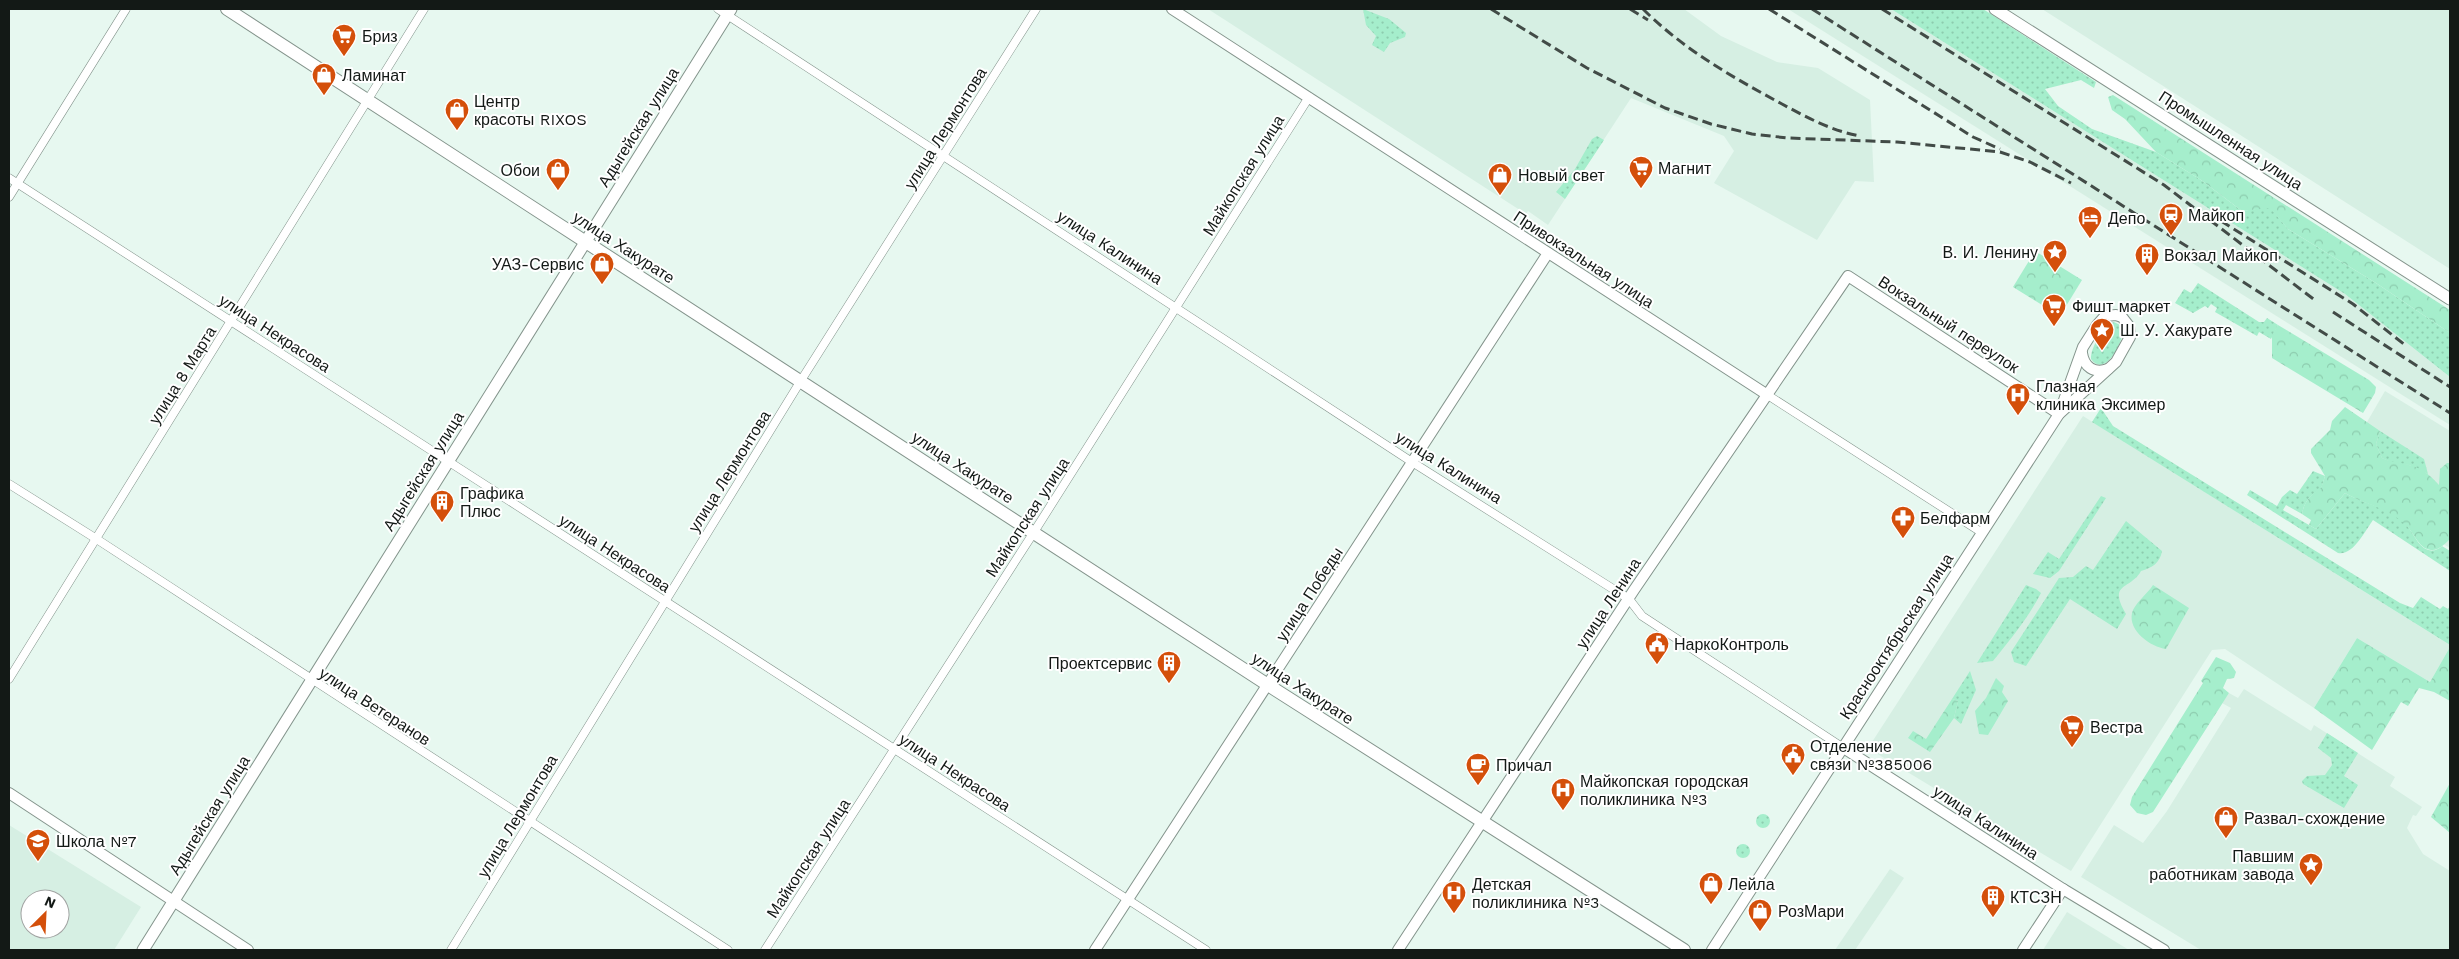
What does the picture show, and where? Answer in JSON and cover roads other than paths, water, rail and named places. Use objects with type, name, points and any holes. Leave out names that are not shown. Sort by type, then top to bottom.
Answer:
[{"type":"main road","name":"улица Хакурате","points":[[227,9],[1268,685],[1684,950]]},
{"type":"main road","name":"Промышленная улица","points":[[1995,9],[2450,299]]},
{"type":"main road","name":"Адыгейская улица","points":[[143,950],[586,241],[725,11]]},
{"type":"street","points":[[9,197],[126,9]]},
{"type":"street","name":"улица 8 Марта","points":[[9,678],[232,321],[366,99],[424,9]]},
{"type":"street","name":"улица Лермонтова","points":[[451,950],[800,382],[1036,9]]},
{"type":"street","name":"Привокзальная улица","points":[[1172,9],[1980,532]]},
{"type":"street","name":"улица Калинина","points":[[725,11],[1412,462],[1629,599],[1642,616],[1842,747],[2063,889],[2164,950]]},
{"type":"street","name":"Майкопская улица","points":[[765,950],[1034,532],[1308,97]]},
{"type":"street","name":"улица Некрасова","points":[[9,178],[1206,950]]},
{"type":"street","name":"улица Победы","points":[[1095,950],[1548,254]]},
{"type":"street","name":"улица Ленина","points":[[1398,950],[1629,599],[1766,394],[1848,276]]},
{"type":"street","name":"Вокзальный переулок","points":[[1848,276],[2059,414]]},
{"type":"street","points":[[2110,315],[2122,317],[2129,326],[2130,338],[2116,362],[2059,414],[2083,347],[2100,320],[2110,315]]},
{"type":"street","points":[[2082,353],[2086,364],[2090,368],[2101,371],[2110,368]]},
{"type":"street","name":"Краснооктябрьская улица","points":[[1712,950],[1980,532],[2059,414]]},
{"type":"street","name":"улица Ветеранов","points":[[9,484],[728,950]]},
{"type":"street","points":[[9,793],[248,950]]},
{"type":"street","points":[[2023,950],[2063,889]]},
{"type":"railway","points":[[1491,9],[1587,68],[1665,108],[1711,124],[1752,134],[1788,138],[1897,142],[2000,152],[2030,162],[2071,183]]},
{"type":"railway","points":[[1630,9],[1648,20]]},
{"type":"railway","points":[[1643,9],[1691,50],[1745,83],[1820,123],[1839,131],[1860,136]]},
{"type":"railway","points":[[1769,9],[1973,137],[2000,149]]},
{"type":"railway","points":[[1812,9],[2450,413]]},
{"type":"railway","points":[[1882,9],[2164,185],[2316,301]]},
{"type":"railway","points":[[2221,221],[2353,304],[2405,345]]},
{"type":"railway","points":[[2333,312],[2450,387]]},
{"type":"place","name":"Бриз","points":[[344,57]]},
{"type":"place","name":"Ламинат","points":[[324,96]]},
{"type":"place","name":"Центр красоты RIXOS","points":[[457,131]]},
{"type":"place","name":"Магнит","points":[[1641,189]]},
{"type":"place","name":"Обои","points":[[558,191]]},
{"type":"place","name":"Новый свет","points":[[1500,196]]},
{"type":"place","name":"Майкоп","points":[[2171,236]]},
{"type":"place","name":"Депо","points":[[2090,239]]},
{"type":"place","name":"В. И. Ленину","points":[[2055,273]]},
{"type":"place","name":"Вокзал Майкоп","points":[[2147,276]]},
{"type":"place","name":"УАЗ-Сервис","points":[[602,285]]},
{"type":"place","name":"Фишт маркет","points":[[2054,327]]},
{"type":"place","name":"Ш. У. Хакурате","points":[[2102,351]]},
{"type":"place","name":"Глазная клиника Эксимер","points":[[2018,416]]},
{"type":"place","name":"Графика Плюс","points":[[442,523]]},
{"type":"place","name":"Белфарм","points":[[1903,539]]},
{"type":"place","name":"НаркоКонтроль","points":[[1657,665]]},
{"type":"place","name":"Проектсервис","points":[[1169,684]]},
{"type":"place","name":"Вестра","points":[[2072,748]]},
{"type":"place","name":"Отделение связи №385006","points":[[1793,776]]},
{"type":"place","name":"Причал","points":[[1478,786]]},
{"type":"place","name":"Майкопская городская поликлиника №3","points":[[1563,811]]},
{"type":"place","name":"Развал-схождение","points":[[2226,839]]},
{"type":"place","name":"Школа №7","points":[[38,862]]},
{"type":"place","name":"Павшим работникам завода","points":[[2311,886]]},
{"type":"place","name":"Лейла","points":[[1711,905]]},
{"type":"place","name":"Детская поликлиника №3","points":[[1454,914]]},
{"type":"place","name":"КТСЗН","points":[[1993,918]]},
{"type":"place","name":"РозМари","points":[[1760,932]]}]
